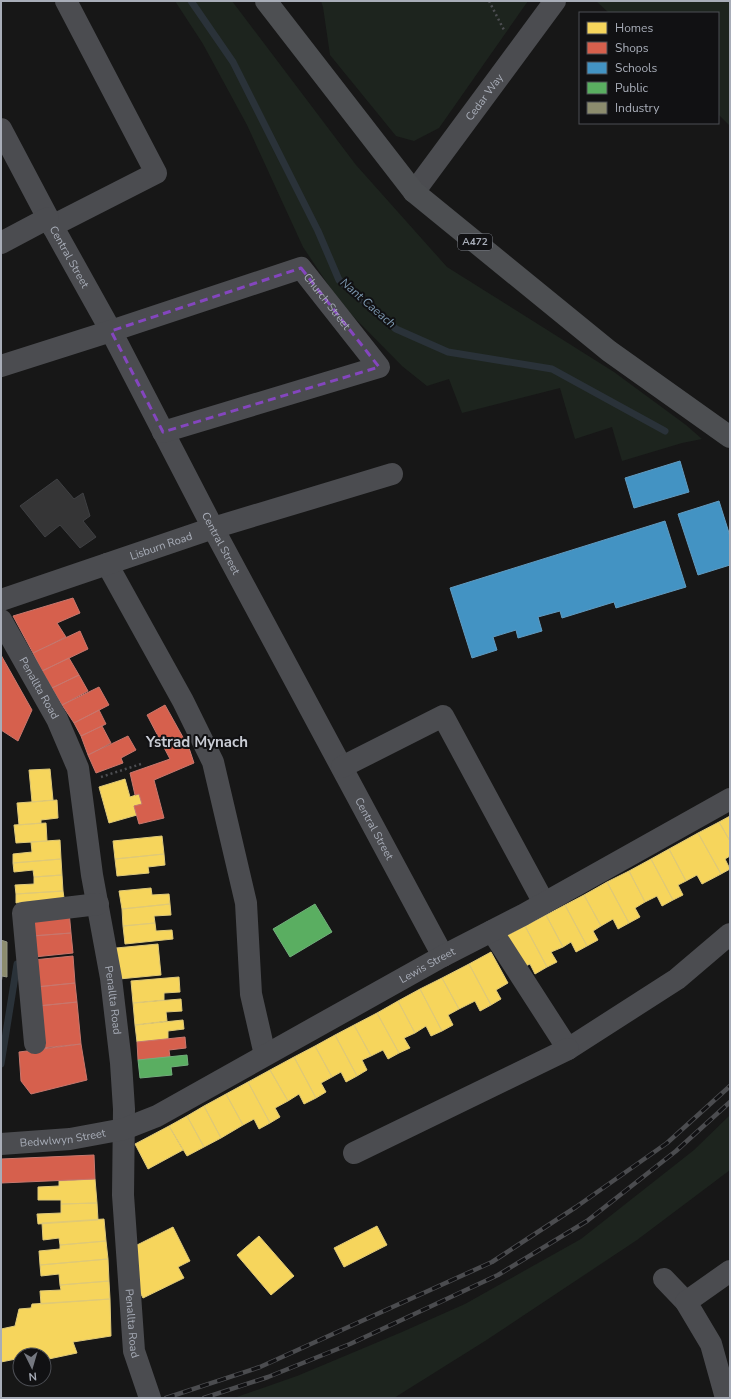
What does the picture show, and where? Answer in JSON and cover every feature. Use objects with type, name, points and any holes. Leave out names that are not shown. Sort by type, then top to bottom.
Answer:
[{"type":"main road","name":"A472","points":[[266,1],[414,192],[609,351],[730,437]]},
{"type":"street","points":[[1,243],[156,173],[66,1]]},
{"type":"street","name":"Cedar Way","points":[[414,192],[555,1]]},
{"type":"street","name":"Central Street","points":[[1,129],[50,222],[111,331],[213,528],[443,956]]},
{"type":"street","name":"Church Street","points":[[1,366],[301,268],[379,367],[163,432]]},
{"type":"street","name":"Lisburn Road","points":[[1,600],[213,528],[392,474]]},
{"type":"street","points":[[107,564],[183,701],[213,762],[246,903],[251,994],[265,1055]]},
{"type":"street","name":"Penallta Road","points":[[1,620],[57,719],[78,768],[92,875],[111,978],[121,1063],[124,1129],[123,1195],[134,1351],[150,1398]]},
{"type":"street","points":[[342,767],[443,716],[544,903]]},
{"type":"street","name":"Lewis Street","points":[[124,1129],[156,1116],[443,956],[544,903],[730,799]]},
{"type":"street","points":[[34,1043],[23,913],[98,904]]},
{"type":"street","points":[[492,931],[568,1049]]},
{"type":"street","points":[[354,1153],[568,1049],[677,979],[730,934]]},
{"type":"street","name":"Bedwlwyn Street","points":[[1,1144],[70,1139],[124,1129]]},
{"type":"street","points":[[686,1302],[730,1271]]},
{"type":"street","points":[[664,1279],[686,1302],[711,1344],[726,1398]]},
{"type":"path","points":[[489,1],[516,54]]},
{"type":"path","points":[[80,784],[141,764]]},
{"type":"highlighted area","points":[[301,268],[379,367],[163,432],[111,331]]},
{"type":"shaded area","points":[[175,1],[232,1],[356,165],[447,267],[614,372],[686,425],[702,439],[682,443],[622,461],[612,427],[575,439],[560,388],[462,413],[449,379],[427,386],[402,366],[341,304],[303,247],[247,125],[203,44]]},
{"type":"shaded area","points":[[321,1],[528,1],[439,128],[414,141],[396,136],[330,55]]},
{"type":"shaded area","points":[[596,1],[730,1],[730,126],[719,115],[719,12],[608,12]]},
{"type":"shaded area","points":[[730,1115],[730,1170],[637,1240],[485,1341],[394,1398],[234,1398],[297,1376],[465,1304],[581,1239],[694,1150]]},
{"type":"building: Homes","points":[[50,769],[53,800],[32,802],[29,770]]},
{"type":"building: Homes","points":[[125,779],[130,797],[139,794],[142,804],[134,806],[137,815],[109,823],[99,787]]},
{"type":"building: Homes","points":[[57,800],[58,818],[41,820],[41,823],[19,825],[17,803]]},
{"type":"building: Homes","points":[[730,816],[730,841],[719,822]]},
{"type":"building: Homes","points":[[719,822],[730,841],[730,856],[725,859],[730,869],[721,874],[698,833]]},
{"type":"building: Homes","points":[[46,823],[47,841],[16,843],[14,825]]},
{"type":"building: Homes","points":[[698,833],[721,874],[702,884],[697,875],[686,881],[669,849]]},
{"type":"building: Homes","points":[[162,836],[164,854],[115,859],[113,841]]},
{"type":"building: Homes","points":[[60,840],[61,859],[13,863],[13,854],[32,852],[31,842]]},
{"type":"building: Homes","points":[[669,849],[686,881],[678,885],[683,895],[673,900],[651,859]]},
{"type":"building: Homes","points":[[164,854],[165,865],[148,867],[149,873],[117,876],[115,859]]},
{"type":"building: Homes","points":[[61,859],[62,875],[34,877],[33,870],[14,872],[13,863]]},
{"type":"building: Homes","points":[[651,859],[673,900],[662,906],[657,896],[645,902],[629,871]]},
{"type":"building: Homes","points":[[629,871],[645,902],[635,908],[640,917],[629,923],[607,882]]},
{"type":"building: Homes","points":[[62,875],[63,891],[16,894],[15,885],[34,884],[34,877]]},
{"type":"building: Homes","points":[[607,882],[629,923],[618,929],[613,919],[601,926],[584,895]]},
{"type":"building: Homes","points":[[151,888],[152,895],[169,894],[170,904],[122,909],[119,891]]},
{"type":"building: Homes","points":[[63,891],[65,905],[35,901],[16,903],[16,894]]},
{"type":"building: Homes","points":[[584,895],[601,926],[593,931],[598,940],[587,946],[565,905]]},
{"type":"building: Homes","points":[[170,904],[171,915],[154,916],[155,923],[123,926],[122,909]]},
{"type":"building: Homes","points":[[565,905],[587,946],[576,952],[571,942],[563,947],[546,915]]},
{"type":"building: Homes","points":[[546,915],[563,947],[551,952],[557,962],[547,967],[525,926]]},
{"type":"building: Homes","points":[[155,923],[156,931],[172,930],[173,939],[125,944],[123,926]]},
{"type":"building: Homes","points":[[525,926],[547,967],[535,974],[530,964],[521,968],[504,937]]},
{"type":"building: Homes","points":[[158,944],[161,975],[119,979],[116,948]]},
{"type":"building: Homes","points":[[491,952],[508,983],[496,990],[501,999],[491,1005],[469,964]]},
{"type":"building: Homes","points":[[469,964],[491,1005],[480,1011],[475,1001],[459,1009],[442,978]]},
{"type":"building: Homes","points":[[179,977],[180,992],[164,993],[164,1000],[133,1003],[131,981]]},
{"type":"building: Homes","points":[[442,978],[459,1009],[448,1015],[453,1025],[442,1031],[420,989]]},
{"type":"building: Homes","points":[[420,989],[442,1031],[431,1036],[426,1026],[415,1033],[398,1001]]},
{"type":"building: Homes","points":[[181,999],[182,1011],[166,1012],[167,1021],[135,1025],[133,1003]]},
{"type":"building: Homes","points":[[398,1001],[415,1033],[404,1038],[410,1048],[399,1053],[377,1013]]},
{"type":"building: Homes","points":[[377,1013],[399,1053],[388,1059],[383,1050],[371,1056],[354,1025]]},
{"type":"building: Homes","points":[[183,1020],[184,1029],[168,1031],[168,1039],[137,1042],[135,1025]]},
{"type":"building: Homes","points":[[354,1025],[371,1056],[362,1060],[367,1070],[357,1076],[335,1035]]},
{"type":"building: Homes","points":[[335,1035],[357,1076],[346,1082],[341,1072],[332,1077],[315,1046]]},
{"type":"building: Homes","points":[[315,1046],[332,1077],[321,1083],[326,1092],[316,1098],[294,1057]]},
{"type":"building: Homes","points":[[294,1057],[316,1098],[304,1104],[299,1094],[288,1101],[270,1070]]},
{"type":"building: Homes","points":[[270,1070],[288,1101],[275,1108],[280,1117],[270,1123],[248,1082]]},
{"type":"building: Homes","points":[[248,1082],[270,1123],[259,1129],[254,1119],[243,1125],[226,1094]]},
{"type":"building: Homes","points":[[226,1094],[243,1125],[221,1138],[204,1106]]},
{"type":"building: Homes","points":[[204,1106],[221,1138],[204,1147],[187,1116]]},
{"type":"building: Homes","points":[[187,1116],[204,1147],[187,1156],[169,1126]]},
{"type":"building: Homes","points":[[169,1126],[183,1150],[148,1169],[135,1144]]},
{"type":"building: Homes","points":[[95,1179],[97,1203],[61,1204],[61,1200],[38,1200],[38,1187],[59,1186],[59,1181]]},
{"type":"building: Homes","points":[[97,1203],[98,1220],[38,1224],[37,1214],[61,1213],[61,1204]]},
{"type":"building: Homes","points":[[104,1219],[106,1241],[60,1245],[59,1238],[43,1240],[42,1223]]},
{"type":"building: Homes","points":[[377,1226],[387,1245],[344,1267],[334,1248]]},
{"type":"building: Homes","points":[[173,1227],[190,1261],[178,1267],[184,1278],[143,1298],[133,1279],[133,1247]]},
{"type":"building: Homes","points":[[259,1236],[294,1276],[271,1295],[237,1255]]},
{"type":"building: Homes","points":[[106,1241],[108,1259],[40,1265],[39,1251],[60,1249],[60,1245]]},
{"type":"building: Homes","points":[[108,1259],[109,1281],[60,1285],[59,1274],[41,1276],[40,1265]]},
{"type":"building: Homes","points":[[109,1281],[110,1299],[41,1304],[40,1291],[61,1290],[60,1285]]},
{"type":"building: Homes","points":[[110,1299],[111,1336],[73,1342],[77,1353],[52,1358],[52,1347],[12,1347],[12,1360],[1,1362],[1,1329],[15,1326],[19,1309],[31,1308],[32,1304]]},
{"type":"building: Shops","points":[[73,598],[80,613],[57,623],[66,637],[33,653],[13,616]]},
{"type":"building: Shops","points":[[80,631],[88,649],[42,671],[33,653]]},
{"type":"building: Shops","points":[[1,655],[32,710],[18,741],[1,730]]},
{"type":"building: Shops","points":[[69,658],[79,675],[52,688],[42,671]]},
{"type":"building: Shops","points":[[79,675],[88,691],[62,705],[52,688]]},
{"type":"building: Shops","points":[[99,687],[109,705],[74,723],[62,705]]},
{"type":"building: Shops","points":[[165,705],[189,748],[194,763],[154,780],[164,818],[139,824],[134,806],[142,804],[139,794],[135,795],[130,773],[170,759],[147,715]]},
{"type":"building: Shops","points":[[99,710],[106,724],[81,736],[74,723]]},
{"type":"building: Shops","points":[[102,726],[111,743],[88,755],[81,736]]},
{"type":"building: Shops","points":[[128,736],[136,750],[121,758],[123,763],[96,773],[88,755]]},
{"type":"building: Shops","points":[[69,911],[71,933],[32,936],[29,915]]},
{"type":"building: Shops","points":[[71,933],[73,953],[34,957],[32,936]]},
{"type":"building: Shops","points":[[73,956],[75,983],[36,987],[33,960]]},
{"type":"building: Shops","points":[[75,983],[77,1002],[38,1006],[36,987]]},
{"type":"building: Shops","points":[[77,1002],[81,1044],[42,1048],[38,1006]]},
{"type":"building: Shops","points":[[185,1037],[186,1048],[169,1050],[170,1057],[138,1060],[137,1042]]},
{"type":"building: Shops","points":[[81,1044],[87,1080],[31,1094],[21,1081],[19,1052]]},
{"type":"building: Shops","points":[[94,1155],[95,1179],[1,1183],[1,1159]]},
{"type":"building: Schools","points":[[680,461],[689,492],[634,508],[625,478]]},
{"type":"building: Schools","points":[[719,501],[730,536],[730,565],[698,575],[678,514]]},
{"type":"building: Schools","points":[[665,521],[686,587],[616,608],[614,602],[562,618],[560,611],[538,617],[542,631],[518,638],[516,630],[493,637],[497,650],[472,658],[450,588]]},
{"type":"building: Public","points":[[315,904],[332,932],[290,957],[273,929]]},
{"type":"building: Public","points":[[187,1055],[188,1065],[171,1067],[172,1075],[140,1078],[138,1060]]},
{"type":"building: Industry","points":[[1,940],[7,942],[7,977],[2,976],[1,985]]},
{"type":"building: Other","points":[[57,479],[74,499],[83,493],[90,516],[83,521],[96,537],[80,548],[60,525],[45,537],[20,506]]},
{"type":"waterway","name":"Nant Caeach","points":[[191,1],[233,62],[318,231],[339,280],[396,329],[448,352],[552,369],[665,431]]},
{"type":"waterway","points":[[1,1064],[17,964]]},
{"type":"railway","points":[[166,1398],[260,1367],[492,1262],[576,1207],[667,1143],[730,1086]]},
{"type":"railway","points":[[204,1398],[268,1377],[350,1344],[498,1275],[587,1221],[676,1151],[730,1102]]},
{"type":"district","name":"Ystrad Mynach","points":[[197,742]]}]
